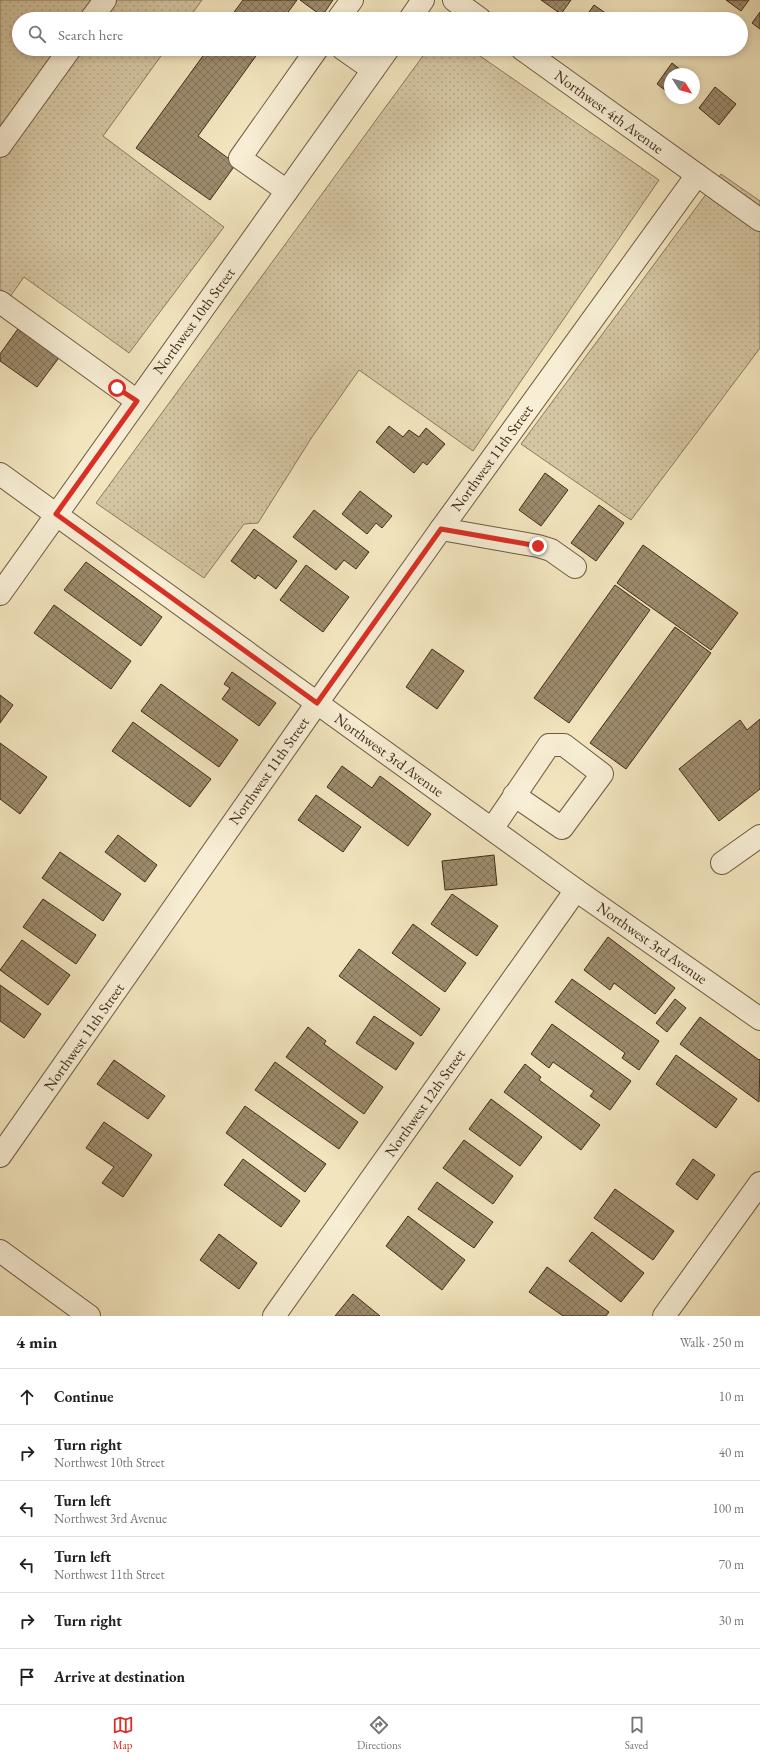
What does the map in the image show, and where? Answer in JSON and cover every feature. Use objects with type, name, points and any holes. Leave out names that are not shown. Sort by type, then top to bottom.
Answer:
[{"type":"street","points":[[96,12],[105,0]]},
{"type":"street","points":[[343,12],[352,0]]},
{"type":"street","points":[[415,12],[423,0]]},
{"type":"street","points":[[454,0],[470,12]]},
{"type":"street","points":[[0,146],[65,56]]},
{"type":"street","points":[[287,191],[240,158],[312,56]]},
{"type":"street","points":[[353,56],[373,70]]},
{"type":"street","name":"Northwest 10th Street","points":[[0,594],[383,56]]},
{"type":"street","name":"Northwest 4th Avenue","points":[[532,56],[760,220]]},
{"type":"street","name":"Northwest 11th Street","points":[[0,1156],[317,703],[697,175]]},
{"type":"street","points":[[0,302],[137,401]]},
{"type":"street","name":"Northwest 3rd Avenue","points":[[0,474],[576,890],[760,1019]]},
{"type":"street","points":[[441,529],[538,546],[551,550],[575,567]]},
{"type":"street","points":[[492,829],[514,795]]},
{"type":"street","points":[[722,863],[760,836]]},
{"type":"street","name":"Northwest 12th Street","points":[[274,1316],[576,890]]},
{"type":"street","points":[[664,1316],[760,1184]]},
{"type":"street","points":[[0,1251],[89,1316]]},
{"type":"shaded area","points":[[0,0],[202,0],[193,12],[12,12],[12,56],[161,56],[103,136],[224,227],[129,353],[24,277],[0,311]]},
{"type":"shaded area","points":[[423,56],[480,56],[659,180],[473,451],[359,370],[312,437],[258,523],[244,524],[204,578],[96,503]]},
{"type":"shaded area","points":[[721,174],[760,201],[760,348],[631,520],[521,444]]},
{"type":"building","points":[[243,0],[297,0],[288,12],[234,12]]},
{"type":"building","points":[[300,0],[333,0],[325,12],[316,12]]},
{"type":"building","points":[[541,0],[571,0],[562,12],[558,12]]},
{"type":"building","points":[[726,0],[749,0],[741,11]]},
{"type":"building","points":[[594,5],[604,12],[589,12]]},
{"type":"building","points":[[760,12],[760,29],[752,23]]},
{"type":"building","points":[[203,56],[256,56],[198,136],[236,164],[210,200],[136,148]]},
{"type":"building","points":[[672,63],[678,68],[668,68]]},
{"type":"building","points":[[664,74],[664,89],[657,84]]},
{"type":"building","points":[[715,87],[736,104],[719,125],[699,108]]},
{"type":"building","points":[[20,326],[61,355],[37,387],[0,361],[0,354]]},
{"type":"building","points":[[389,426],[403,437],[409,430],[419,437],[426,428],[445,444],[427,465],[423,462],[414,473],[376,442]]},
{"type":"building","points":[[545,473],[568,490],[541,526],[519,510]]},
{"type":"building","points":[[360,491],[392,516],[382,528],[376,523],[367,534],[342,514]]},
{"type":"building","points":[[599,505],[624,523],[596,561],[571,543]]},
{"type":"building","points":[[314,510],[369,552],[356,569],[344,560],[336,570],[293,537]]},
{"type":"building","points":[[254,529],[297,561],[276,589],[258,575],[255,579],[231,561]]},
{"type":"building","points":[[643,545],[738,613],[711,650],[617,583]]},
{"type":"building","points":[[86,562],[162,617],[141,646],[64,590]]},
{"type":"building","points":[[306,565],[349,597],[323,632],[280,600]]},
{"type":"building","points":[[615,585],[650,610],[569,723],[534,698]]},
{"type":"building","points":[[54,605],[131,661],[111,689],[34,633]]},
{"type":"building","points":[[675,627],[711,653],[626,769],[590,743]]},
{"type":"building","points":[[432,649],[464,671],[437,709],[406,687]]},
{"type":"building","points":[[232,672],[276,703],[259,726],[222,699],[230,688],[224,684]]},
{"type":"building","points":[[161,684],[238,740],[219,767],[141,711]]},
{"type":"building","points":[[0,695],[13,705],[0,723]]},
{"type":"building","points":[[760,719],[760,789],[719,821],[679,769],[740,720],[747,730]]},
{"type":"building","points":[[133,722],[211,779],[190,807],[112,751]]},
{"type":"building","points":[[0,743],[47,777],[20,814],[0,799]]},
{"type":"building","points":[[342,766],[372,788],[380,776],[431,814],[408,846],[327,787]]},
{"type":"building","points":[[316,795],[361,827],[343,852],[298,820]]},
{"type":"building","points":[[118,835],[157,865],[145,882],[105,852]]},
{"type":"building","points":[[60,852],[121,894],[103,921],[42,878]]},
{"type":"building","points":[[494,855],[497,885],[445,890],[442,861]]},
{"type":"building","points":[[452,894],[498,926],[477,956],[431,924]]},
{"type":"building","points":[[43,899],[96,935],[76,964],[23,927]]},
{"type":"building","points":[[413,924],[466,963],[445,992],[392,953]]},
{"type":"building","points":[[608,937],[675,988],[655,1014],[614,983],[610,990],[584,970]]},
{"type":"building","points":[[22,940],[70,975],[48,1005],[0,970]]},
{"type":"building","points":[[359,949],[440,1009],[421,1036],[339,976]]},
{"type":"building","points":[[572,979],[659,1041],[639,1070],[622,1058],[625,1053],[555,1002]]},
{"type":"building","points":[[0,985],[41,1014],[24,1038],[0,1021]]},
{"type":"building","points":[[675,999],[686,1008],[667,1032],[656,1023]]},
{"type":"building","points":[[374,1016],[414,1043],[396,1070],[356,1043]]},
{"type":"building","points":[[700,1017],[759,1060],[760,1059],[759,1102],[680,1044]]},
{"type":"building","points":[[552,1024],[631,1081],[610,1110],[590,1096],[594,1091],[553,1062],[549,1068],[531,1054]]},
{"type":"building","points":[[308,1027],[326,1041],[324,1044],[383,1087],[364,1114],[286,1057]]},
{"type":"building","points":[[676,1055],[737,1099],[716,1128],[656,1084]]},
{"type":"building","points":[[114,1060],[165,1096],[148,1119],[97,1084]]},
{"type":"building","points":[[275,1062],[358,1122],[339,1149],[255,1090]]},
{"type":"building","points":[[525,1064],[541,1077],[539,1080],[600,1125],[581,1150],[504,1092]]},
{"type":"building","points":[[491,1099],[542,1137],[520,1166],[469,1129]]},
{"type":"building","points":[[245,1106],[326,1164],[305,1192],[226,1133]]},
{"type":"building","points":[[104,1122],[152,1155],[123,1197],[102,1183],[114,1167],[86,1148]]},
{"type":"building","points":[[464,1140],[513,1176],[493,1204],[443,1168]]},
{"type":"building","points":[[243,1159],[300,1201],[281,1227],[224,1185]]},
{"type":"building","points":[[693,1159],[715,1175],[697,1200],[676,1184]]},
{"type":"building","points":[[437,1182],[493,1222],[474,1248],[418,1209]]},
{"type":"building","points":[[615,1189],[674,1231],[653,1260],[594,1218]]},
{"type":"building","points":[[408,1216],[465,1260],[442,1290],[386,1246]]},
{"type":"building","points":[[592,1232],[644,1273],[621,1302],[569,1261]]},
{"type":"building","points":[[219,1234],[257,1263],[239,1289],[200,1260]]},
{"type":"building","points":[[547,1267],[609,1312],[606,1316],[563,1316],[529,1292]]},
{"type":"building","points":[[353,1294],[380,1316],[335,1316]]},
{"type":"route","points":[[117,388],[137,401],[56,514],[317,703],[441,529],[538,546]]}]
